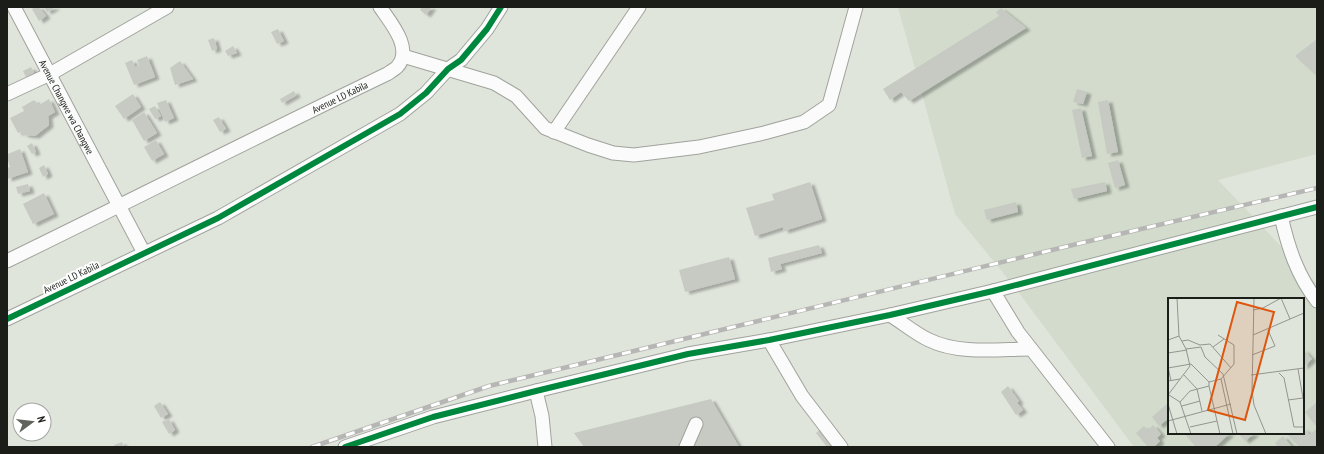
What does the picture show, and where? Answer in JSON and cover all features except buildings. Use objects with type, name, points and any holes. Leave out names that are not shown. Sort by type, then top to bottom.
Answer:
[{"type":"street","name":"Avenue Changwe wa Changwe","points":[[14,7],[120,206]]},
{"type":"street","points":[[7,94],[50,74],[167,7]]},
{"type":"street","points":[[380,7],[402,43],[403,56],[494,83],[507,89],[516,96],[536,120],[554,132],[613,153],[634,155],[699,148],[804,122],[829,105],[856,7]]},
{"type":"street","name":"Avenue LD Kabila","points":[[7,318],[218,218],[400,114],[426,93],[448,69],[461,60],[476,44],[501,7]]},
{"type":"street","points":[[554,132],[639,7]]},
{"type":"street","name":"Avenue LD Kabila","points":[[7,261],[120,206],[231,149],[387,74],[398,66],[403,56]]},
{"type":"street","points":[[120,206],[144,253]]},
{"type":"street","points":[[345,447],[433,417],[536,391],[688,354],[769,340],[890,315],[993,291],[1317,207]]},
{"type":"street","points":[[1281,216],[1287,242],[1298,272],[1317,301]]},
{"type":"street","points":[[993,291],[1018,332],[1102,445]]},
{"type":"street","points":[[890,315],[930,340],[952,347],[976,349],[1031,349]]},
{"type":"street","points":[[769,340],[802,396],[841,447]]},
{"type":"street","points":[[536,391],[542,416],[545,447]]},
{"type":"street","points":[[686,447],[696,424]]},
{"type":"shaded area","points":[[898,7],[1317,7],[1317,154],[1218,180],[1317,284],[1317,447],[1134,447],[1013,285],[955,214]]},
{"type":"railway","points":[[312,447],[489,386],[1081,243],[1317,188]]},
{"type":"cycle path","points":[[7,319],[218,218],[400,114],[426,93],[448,69],[461,60],[487,29],[501,7]]},
{"type":"cycle path","points":[[345,447],[433,417],[536,391],[688,354],[769,340],[890,315],[993,291],[1317,207]]}]
